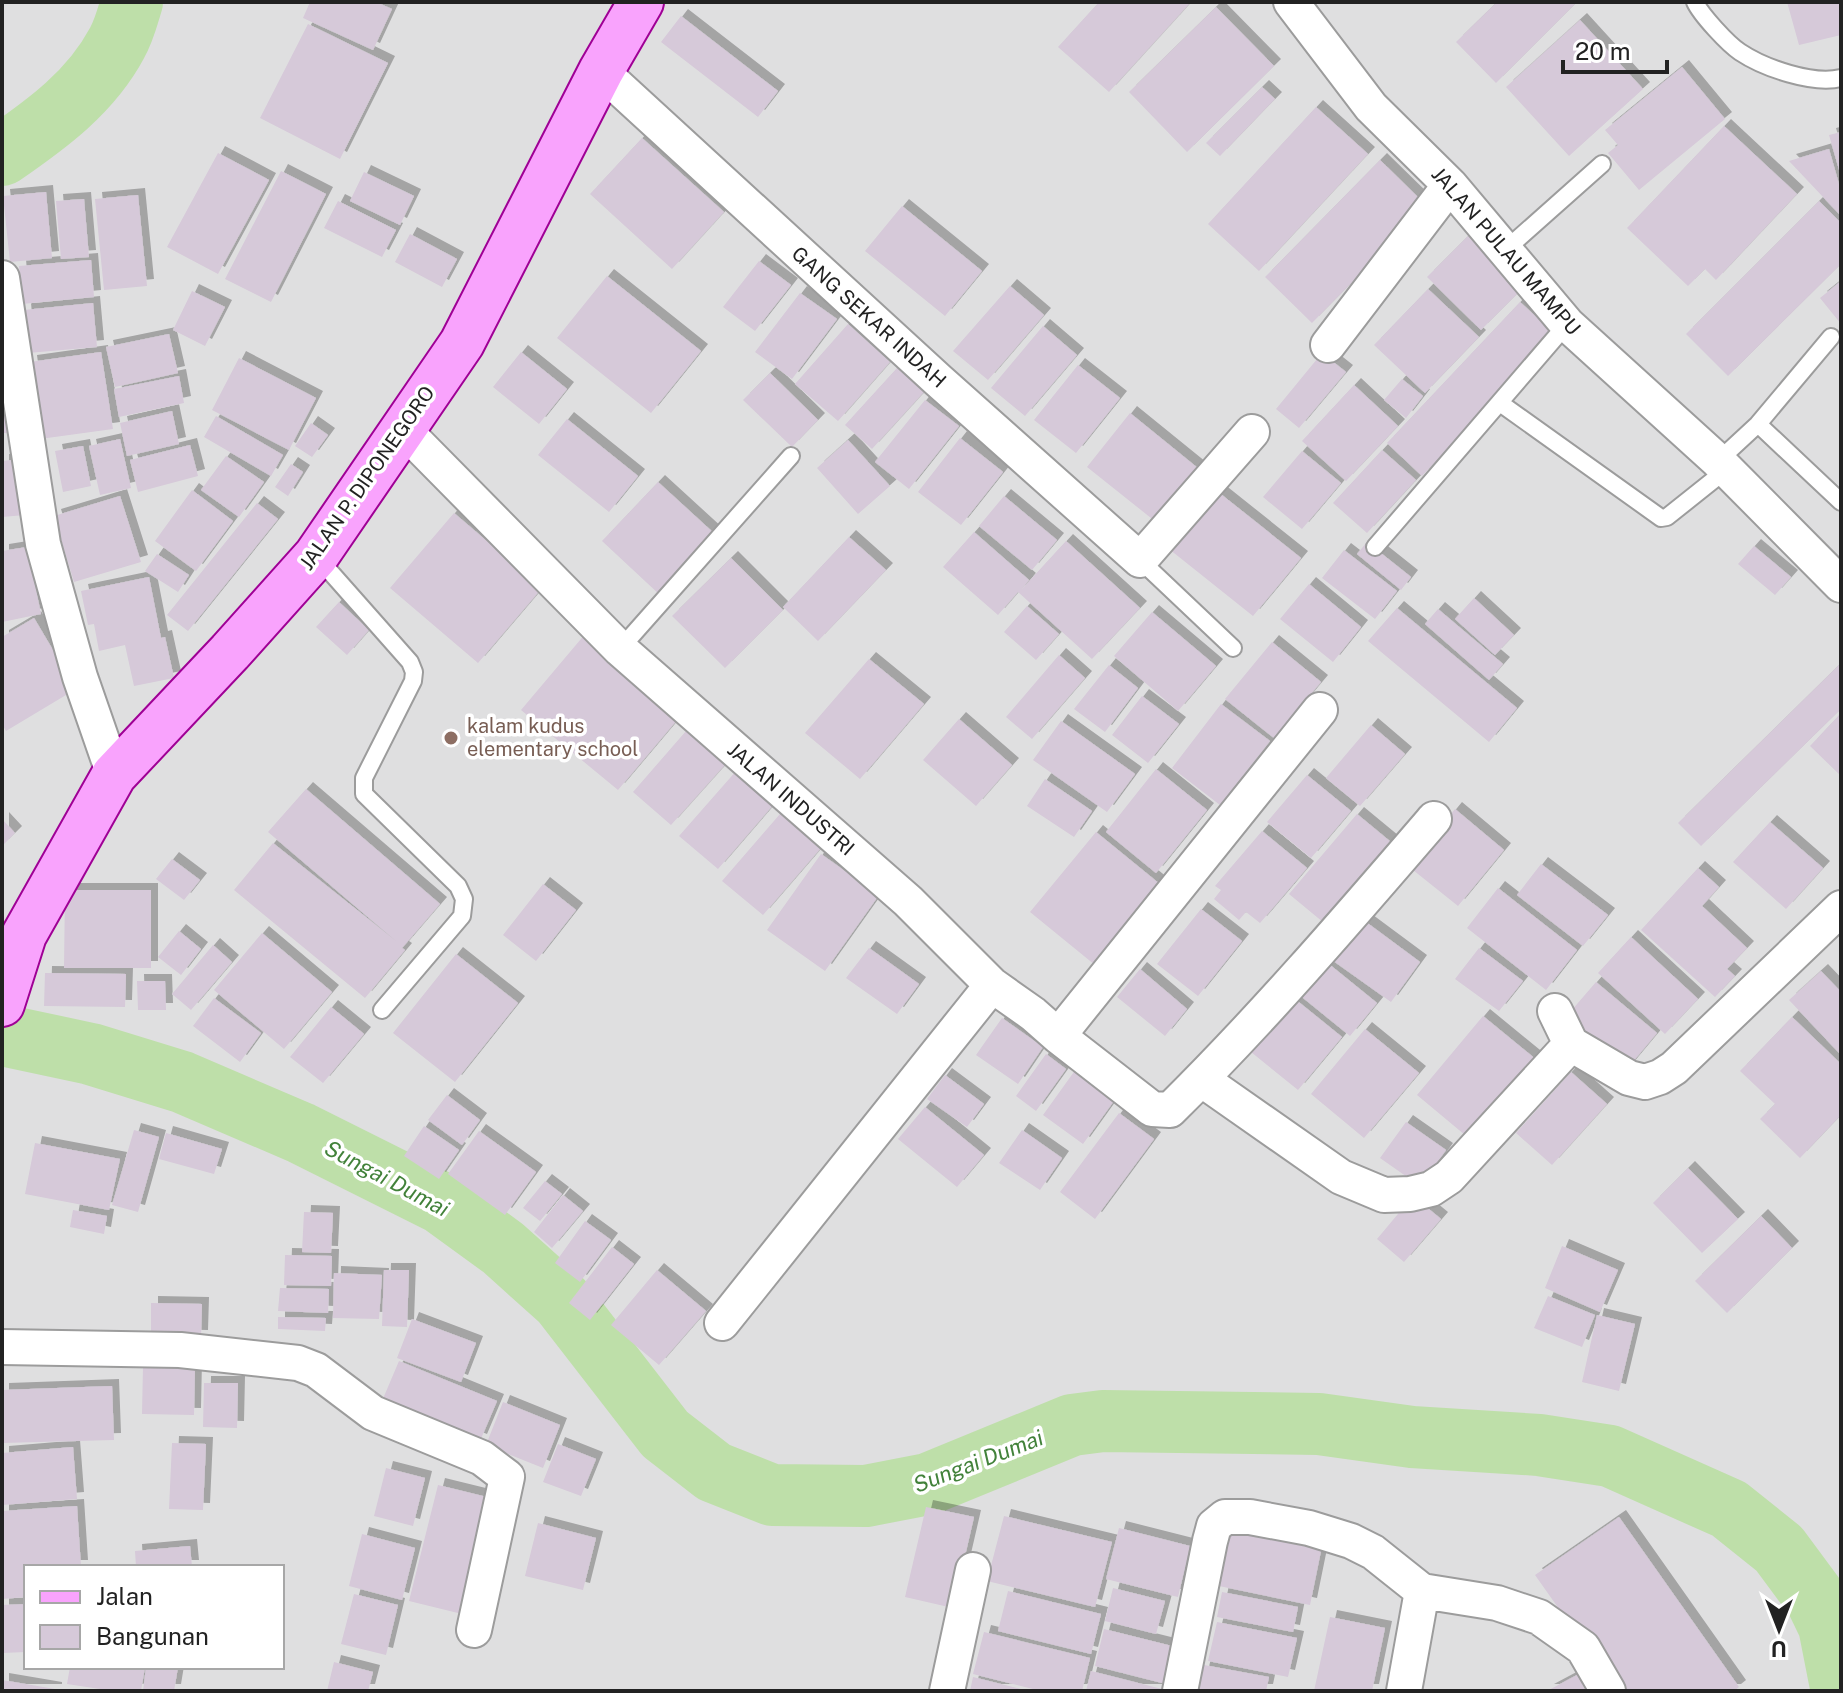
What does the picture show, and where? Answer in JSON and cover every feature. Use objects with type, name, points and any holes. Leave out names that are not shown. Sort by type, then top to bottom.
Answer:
[{"type":"main road","name":"JALAN P. DIPONEGORO","points":[[4,995],[35,912],[114,775],[316,556],[462,343],[601,71],[641,2]]},
{"type":"street","name":"JALAN PULAU MAMPU","points":[[1291,2],[1371,107],[1450,185],[1503,252],[1567,324],[1722,465],[1841,585]]},
{"type":"street","name":"GANG SEKAR INDAH","points":[[601,71],[938,380],[1140,560]]},
{"type":"street","points":[[1328,345],[1450,185]]},
{"type":"street","points":[[2,278],[43,544],[80,677],[114,775]]},
{"type":"street","name":"JALAN INDUSTRI","points":[[402,428],[620,649],[908,901],[992,985],[1152,1109],[1170,1110],[1201,1079],[1327,944],[1434,819]]},
{"type":"street","points":[[1140,560],[1252,432]]},
{"type":"street","points":[[1058,1036],[1320,710]]},
{"type":"street","points":[[1555,1011],[1571,1044],[1629,1078],[1645,1082],[1660,1077],[1674,1068],[1841,908]]},
{"type":"street","points":[[722,1323],[992,985]]},
{"type":"street","points":[[1201,1079],[1341,1177],[1384,1195],[1410,1194],[1431,1189],[1449,1177],[1571,1044]]},
{"type":"street","points":[[2,1347],[180,1350],[298,1363],[316,1370],[373,1413],[482,1458],[507,1477],[474,1630]]},
{"type":"street","points":[[1180,1691],[1210,1541],[1214,1526],[1225,1517],[1250,1517],[1351,1541],[1373,1552],[1422,1591],[1497,1603],[1539,1617],[1583,1648],[1608,1691]]},
{"type":"street","points":[[947,1691],[973,1570]]},
{"type":"street","points":[[1404,1691],[1422,1591]]},
{"type":"lane","points":[[1695,2],[1739,52],[1779,70],[1805,77],[1841,78]]},
{"type":"lane","points":[[1503,252],[1602,164]]},
{"type":"lane","points":[[1375,547],[1567,324]]},
{"type":"lane","points":[[1500,403],[1661,518],[1667,517],[1722,465],[1831,337]]},
{"type":"lane","points":[[1758,424],[1841,502]]},
{"type":"lane","points":[[620,649],[791,456]]},
{"type":"lane","points":[[316,556],[410,662],[414,672],[413,681],[364,778],[364,794],[458,886],[464,899],[462,916],[382,1010]]},
{"type":"lane","points":[[1140,560],[1233,648]]},
{"type":"shaded area","points":[[2,2],[1841,2],[1841,1691],[2,1691]]},
{"type":"building","points":[[310,2],[376,2],[392,9],[373,50],[303,18]]},
{"type":"building","points":[[1099,2],[1191,2],[1109,92],[1058,47]]},
{"type":"building","points":[[1497,2],[1575,4],[1496,83],[1456,42]]},
{"type":"building","points":[[1787,2],[1841,2],[1841,35],[1799,45]]},
{"type":"building","points":[[1216,7],[1274,66],[1187,152],[1129,92]]},
{"type":"building","points":[[681,16],[778,91],[758,117],[661,42]]},
{"type":"building","points":[[1580,20],[1643,89],[1569,156],[1506,87]]},
{"type":"building","points":[[308,24],[388,63],[340,159],[260,118]]},
{"type":"building","points":[[1682,67],[1725,119],[1639,190],[1608,153],[1618,145],[1605,130]]},
{"type":"building","points":[[1262,87],[1275,99],[1220,156],[1206,143]]},
{"type":"building","points":[[1316,107],[1368,154],[1259,271],[1208,224]]},
{"type":"building","points":[[1724,126],[1797,194],[1716,280],[1705,269],[1688,286],[1627,228]]},
{"type":"building","points":[[1841,132],[1841,173],[1840,173],[1829,135]]},
{"type":"building","points":[[642,138],[724,212],[672,269],[590,194]]},
{"type":"building","points":[[1829,149],[1841,191],[1841,216],[1789,161]]},
{"type":"building","points":[[218,153],[269,180],[218,274],[167,247]]},
{"type":"building","points":[[1380,160],[1427,206],[1312,323],[1265,277]]},
{"type":"building","points":[[281,171],[326,194],[271,302],[225,279]]},
{"type":"building","points":[[364,172],[414,196],[400,225],[350,201]]},
{"type":"building","points":[[46,192],[52,258],[10,262],[3,196]]},
{"type":"building","points":[[138,195],[147,286],[104,290],[95,199]]},
{"type":"building","points":[[84,199],[89,257],[61,259],[56,201]]},
{"type":"building","points":[[338,201],[396,230],[382,257],[324,228]]},
{"type":"building","points":[[1819,201],[1841,223],[1841,264],[1728,376],[1686,334]]},
{"type":"building","points":[[902,206],[982,271],[945,316],[865,251]]},
{"type":"building","points":[[410,234],[457,259],[442,287],[395,262]]},
{"type":"building","points":[[1468,236],[1522,289],[1481,330],[1427,277]]},
{"type":"building","points":[[91,260],[94,297],[22,304],[19,266]]},
{"type":"building","points":[[759,261],[791,285],[755,331],[723,307]]},
{"type":"building","points":[[607,276],[701,351],[651,413],[557,338]]},
{"type":"building","points":[[1841,281],[1841,324],[1820,298]]},
{"type":"building","points":[[1010,286],[1044,315],[988,380],[953,351]]},
{"type":"building","points":[[1428,289],[1479,337],[1425,393],[1374,345]]},
{"type":"building","points":[[192,291],[225,307],[205,346],[173,330]]},
{"type":"building","points":[[800,293],[837,319],[792,379],[755,352]]},
{"type":"building","points":[[1520,302],[1555,334],[1422,476],[1387,443]]},
{"type":"building","points":[[93,303],[97,347],[28,353],[24,310]]},
{"type":"building","points":[[848,324],[890,362],[838,421],[795,384]]},
{"type":"building","points":[[1043,326],[1077,355],[1025,416],[991,388]]},
{"type":"building","points":[[169,334],[178,373],[115,387],[106,347]]},
{"type":"building","points":[[101,352],[113,429],[40,439],[30,362]]},
{"type":"building","points":[[521,352],[567,389],[539,424],[493,387]]},
{"type":"building","points":[[1322,353],[1346,372],[1299,428],[1276,409]]},
{"type":"building","points":[[239,358],[316,398],[289,450],[212,410]]},
{"type":"building","points":[[1078,365],[1120,398],[1076,453],[1034,420]]},
{"type":"building","points":[[897,368],[924,392],[872,449],[845,425]]},
{"type":"building","points":[[770,373],[818,420],[792,447],[743,400]]},
{"type":"building","points":[[179,376],[184,403],[119,417],[114,389]]},
{"type":"building","points":[[1402,379],[1423,396],[1406,418],[1384,400]]},
{"type":"building","points":[[1354,385],[1398,426],[1346,481],[1302,441]]},
{"type":"building","points":[[925,400],[959,426],[909,489],[875,462]]},
{"type":"building","points":[[8,407],[9,433],[2,433],[2,408]]},
{"type":"building","points":[[172,411],[179,444],[127,456],[120,423]]},
{"type":"building","points":[[1130,413],[1199,469],[1156,522],[1087,467]]},
{"type":"building","points":[[216,416],[283,455],[271,476],[204,437]]},
{"type":"building","points":[[567,419],[638,476],[609,512],[538,455]]},
{"type":"building","points":[[311,423],[328,435],[312,457],[295,446]]},
{"type":"building","points":[[960,438],[1003,472],[961,525],[918,492]]},
{"type":"building","points":[[120,439],[131,488],[100,495],[89,446]]},
{"type":"building","points":[[848,440],[890,486],[858,514],[817,468]]},
{"type":"building","points":[[190,445],[198,476],[138,492],[130,460]]},
{"type":"building","points":[[83,446],[91,486],[63,492],[55,451]]},
{"type":"building","points":[[1382,450],[1416,480],[1367,533],[1333,503]]},
{"type":"building","points":[[1302,451],[1341,483],[1302,529],[1263,497]]},
{"type":"building","points":[[226,456],[264,482],[239,517],[201,490]]},
{"type":"building","points":[[20,459],[25,515],[2,517],[2,461]]},
{"type":"building","points":[[291,464],[303,472],[288,496],[275,487]]},
{"type":"building","points":[[658,482],[717,536],[661,596],[602,541]]},
{"type":"building","points":[[1212,487],[1301,558],[1253,616],[1164,545]]},
{"type":"building","points":[[192,490],[233,521],[196,571],[155,541]]},
{"type":"building","points":[[120,496],[141,562],[74,582],[54,516]]},
{"type":"building","points":[[1004,496],[1057,540],[1032,570],[979,526]]},
{"type":"building","points":[[257,503],[278,519],[188,631],[167,615]]},
{"type":"building","points":[[454,513],[542,588],[478,663],[390,588]]},
{"type":"building","points":[[974,532],[1029,580],[1021,590],[1066,541],[1140,608],[1092,659],[1018,592],[998,615],[943,567]]},
{"type":"building","points":[[849,537],[886,570],[818,641],[783,607]]},
{"type":"building","points":[[1367,542],[1411,577],[1401,590],[1357,554]]},
{"type":"building","points":[[1754,546],[1791,577],[1775,595],[1738,564]]},
{"type":"building","points":[[27,547],[41,614],[2,622],[2,551]]},
{"type":"building","points":[[1344,550],[1397,591],[1375,619],[1322,578]]},
{"type":"building","points":[[157,554],[189,575],[178,592],[145,571]]},
{"type":"building","points":[[731,558],[783,610],[725,668],[672,616]]},
{"type":"building","points":[[149,577],[161,638],[165,637],[174,678],[134,686],[125,645],[99,651],[94,624],[88,625],[81,591]]},
{"type":"building","points":[[1309,584],[1361,627],[1333,662],[1280,619]]},
{"type":"building","points":[[1474,598],[1514,635],[1495,655],[1455,619]]},
{"type":"building","points":[[339,602],[369,630],[347,655],[316,627]]},
{"type":"building","points":[[1027,606],[1059,634],[1036,660],[1004,632]]},
{"type":"building","points":[[1397,608],[1517,708],[1489,742],[1368,641]]},
{"type":"building","points":[[1438,609],[1503,664],[1489,680],[1425,624]]},
{"type":"building","points":[[1152,612],[1216,666],[1178,711],[1114,656]]},
{"type":"building","points":[[34,618],[76,689],[6,731],[2,724],[2,637]]},
{"type":"building","points":[[586,633],[683,713],[618,790],[521,710]]},
{"type":"building","points":[[1272,642],[1321,682],[1274,738],[1225,699]]},
{"type":"building","points":[[1059,655],[1085,678],[1032,739],[1006,717]]},
{"type":"building","points":[[869,659],[924,704],[860,779],[805,733]]},
{"type":"building","points":[[1841,663],[1841,709],[1701,846],[1678,823]]},
{"type":"building","points":[[1109,665],[1138,688],[1105,732],[1074,709]]},
{"type":"building","points":[[1142,696],[1179,724],[1148,763],[1112,735]]},
{"type":"building","points":[[1221,704],[1270,741],[1220,805],[1172,768]]},
{"type":"building","points":[[1841,713],[1841,776],[1810,746]]},
{"type":"building","points":[[959,719],[1012,765],[976,806],[923,760]]},
{"type":"building","points":[[1061,721],[1135,774],[1107,812],[1033,760]]},
{"type":"building","points":[[693,723],[732,757],[671,825],[633,792]]},
{"type":"building","points":[[1371,725],[1405,754],[1360,806],[1326,778]]},
{"type":"building","points":[[1156,769],[1207,810],[1156,873],[1106,832]]},
{"type":"building","points":[[737,770],[775,803],[718,869],[679,836]]},
{"type":"building","points":[[1307,775],[1351,811],[1311,858],[1267,822]]},
{"type":"building","points":[[1045,779],[1092,811],[1074,837],[1027,806]]},
{"type":"building","points":[[306,789],[440,904],[365,998],[234,890],[273,843],[396,941],[268,832]]},
{"type":"building","points":[[1455,809],[1504,850],[1458,906],[1408,866]]},
{"type":"building","points":[[780,814],[821,848],[763,915],[722,881]]},
{"type":"building","points":[[1357,814],[1403,852],[1335,932],[1289,894]]},
{"type":"building","points":[[2,819],[15,833],[2,846]]},
{"type":"building","points":[[1770,822],[1823,868],[1786,909],[1733,862]]},
{"type":"building","points":[[1262,831],[1307,868],[1260,923],[1246,912],[1239,920],[1214,899],[1221,890],[1215,886]]},
{"type":"building","points":[[1096,832],[1161,885],[1095,965],[1030,912]]},
{"type":"building","points":[[821,854],[879,895],[825,971],[767,930]]},
{"type":"building","points":[[172,859],[200,880],[184,900],[156,879]]},
{"type":"building","points":[[1541,864],[1608,915],[1583,946],[1517,895]]},
{"type":"building","points":[[1698,868],[1719,887],[1702,906],[1747,948],[1727,969],[1735,976],[1715,997],[1641,930]]},
{"type":"building","points":[[543,884],[576,910],[536,961],[503,935]]},
{"type":"building","points":[[1498,888],[1577,950],[1546,990],[1467,928]]},
{"type":"building","points":[[65,890],[151,890],[151,968],[64,968]]},
{"type":"building","points":[[1201,909],[1242,941],[1198,996],[1157,964]]},
{"type":"building","points":[[1362,919],[1420,962],[1391,1002],[1332,960]]},
{"type":"building","points":[[179,931],[201,949],[181,975],[158,957]]},
{"type":"building","points":[[262,933],[332,992],[284,1049],[214,990]]},
{"type":"building","points":[[1631,937],[1698,999],[1665,1034],[1598,973]]},
{"type":"building","points":[[213,945],[232,962],[191,1010],[172,994]]},
{"type":"building","points":[[869,948],[919,984],[897,1014],[846,978]]},
{"type":"building","points":[[1479,948],[1523,981],[1499,1011],[1455,979]]},
{"type":"building","points":[[456,954],[518,1003],[455,1082],[393,1033]]},
{"type":"building","points":[[1324,960],[1377,1003],[1350,1036],[1297,993]]},
{"type":"building","points":[[1140,969],[1187,1009],[1165,1036],[1117,997]]},
{"type":"building","points":[[1821,971],[1841,992],[1841,1055],[1789,1000]]},
{"type":"building","points":[[45,973],[126,974],[125,1007],[44,1006]]},
{"type":"building","points":[[137,981],[165,981],[166,1010],[138,1010]]},
{"type":"building","points":[[1596,982],[1657,1033],[1626,1070],[1565,1018]]},
{"type":"building","points":[[214,998],[261,1033],[240,1062],[193,1026]]},
{"type":"building","points":[[1295,999],[1342,1037],[1298,1090],[1251,1052]]},
{"type":"building","points":[[331,1007],[364,1034],[323,1083],[290,1057]]},
{"type":"building","points":[[1483,1016],[1538,1061],[1471,1140],[1417,1095]]},
{"type":"building","points":[[1792,1017],[1841,1064],[1841,1115],[1800,1158],[1760,1119],[1775,1104],[1740,1071]]},
{"type":"building","points":[[1002,1018],[1043,1047],[1018,1084],[976,1055]]},
{"type":"building","points":[[1365,1029],[1419,1073],[1364,1138],[1311,1094]]},
{"type":"building","points":[[1046,1054],[1066,1069],[1036,1111],[1016,1096]]},
{"type":"building","points":[[1076,1069],[1116,1098],[1083,1144],[1043,1115]]},
{"type":"building","points":[[1571,1072],[1607,1104],[1552,1165],[1516,1133]]},
{"type":"building","points":[[945,1075],[984,1104],[967,1127],[927,1099]]},
{"type":"building","points":[[447,1095],[480,1120],[462,1145],[428,1120]]},
{"type":"building","points":[[925,1107],[984,1155],[957,1187],[898,1139]]},
{"type":"building","points":[[1119,1113],[1154,1139],[1095,1219],[1060,1192]]},
{"type":"building","points":[[1406,1122],[1446,1150],[1420,1186],[1380,1158]]},
{"type":"building","points":[[424,1126],[459,1150],[439,1179],[404,1156]]},
{"type":"building","points":[[134,1130],[159,1137],[138,1212],[112,1205]]},
{"type":"building","points":[[1022,1130],[1062,1158],[1040,1190],[999,1163]]},
{"type":"building","points":[[479,1131],[536,1172],[505,1215],[448,1174]]},
{"type":"building","points":[[166,1133],[222,1149],[214,1174],[159,1159]]},
{"type":"building","points":[[35,1143],[120,1159],[109,1210],[25,1194]]},
{"type":"building","points":[[1688,1168],[1738,1219],[1702,1253],[1653,1203]]},
{"type":"building","points":[[545,1181],[562,1194],[540,1221],[523,1208]]},
{"type":"building","points":[[563,1195],[583,1211],[552,1248],[534,1232]]},
{"type":"building","points":[[1413,1196],[1441,1219],[1404,1262],[1377,1239]]},
{"type":"building","points":[[73,1210],[107,1216],[104,1234],[70,1227]]},
{"type":"building","points":[[304,1212],[333,1213],[331,1253],[302,1252]]},
{"type":"building","points":[[1761,1216],[1792,1248],[1727,1313],[1695,1281]]},
{"type":"building","points":[[585,1221],[611,1240],[580,1282],[555,1263]]},
{"type":"building","points":[[1562,1246],[1618,1270],[1600,1312],[1545,1288]]},
{"type":"building","points":[[612,1247],[634,1264],[590,1320],[569,1303]]},
{"type":"building","points":[[285,1255],[332,1256],[331,1286],[284,1285]]},
{"type":"building","points":[[384,1270],[409,1270],[407,1327],[382,1326]]},
{"type":"building","points":[[657,1270],[706,1311],[659,1365],[611,1325]]},
{"type":"building","points":[[334,1273],[382,1275],[379,1319],[333,1318]]},
{"type":"building","points":[[280,1288],[329,1289],[328,1313],[278,1311]]},
{"type":"building","points":[[1548,1296],[1595,1315],[1582,1347],[1534,1328]]},
{"type":"building","points":[[151,1303],[202,1304],[201,1337],[151,1336]]},
{"type":"building","points":[[1597,1315],[1635,1324],[1619,1391],[1582,1382]]},
{"type":"building","points":[[278,1317],[326,1318],[325,1331],[278,1329]]},
{"type":"building","points":[[412,1319],[476,1343],[461,1382],[397,1358]]},
{"type":"building","points":[[399,1361],[497,1401],[480,1441],[382,1401]]},
{"type":"building","points":[[143,1366],[195,1367],[194,1415],[142,1414]]},
{"type":"building","points":[[204,1383],[238,1383],[237,1428],[203,1427]]},
{"type":"building","points":[[112,1386],[114,1440],[2,1443],[2,1390]]},
{"type":"building","points":[[503,1402],[560,1425],[543,1468],[486,1445]]},
{"type":"building","points":[[172,1443],[206,1444],[203,1510],[169,1509]]},
{"type":"building","points":[[558,1444],[596,1459],[581,1496],[543,1482]]},
{"type":"building","points":[[73,1447],[77,1499],[2,1505],[2,1453]]},
{"type":"building","points":[[386,1468],[425,1478],[413,1526],[374,1516]]},
{"type":"building","points":[[438,1485],[491,1498],[462,1614],[409,1601]]},
{"type":"building","points":[[77,1506],[81,1565],[24,1565],[24,1597],[2,1599],[2,1511]]},
{"type":"building","points":[[926,1507],[974,1517],[953,1608],[905,1597]]},
{"type":"building","points":[[1004,1516],[1112,1542],[1095,1607],[987,1581]]},
{"type":"building","points":[[1619,1517],[1739,1687],[1734,1691],[1617,1691],[1535,1575]]},
{"type":"building","points":[[538,1523],[596,1538],[583,1590],[525,1576]]},
{"type":"building","points":[[1232,1523],[1323,1541],[1310,1605],[1219,1586]]},
{"type":"building","points":[[1119,1528],[1190,1546],[1178,1597],[1106,1579]]},
{"type":"building","points":[[362,1534],[415,1548],[402,1600],[349,1586]]},
{"type":"building","points":[[190,1546],[192,1565],[136,1565],[135,1551]]},
{"type":"building","points":[[1113,1588],[1165,1601],[1156,1634],[1105,1621]]},
{"type":"building","points":[[1008,1591],[1101,1614],[1091,1654],[998,1631]]},
{"type":"building","points":[[1222,1592],[1298,1607],[1293,1632],[1217,1617]]},
{"type":"building","points":[[354,1594],[398,1605],[386,1655],[341,1644]]},
{"type":"building","points":[[24,1604],[24,1652],[2,1653],[2,1605]]},
{"type":"building","points":[[1330,1617],[1385,1628],[1372,1691],[1314,1691]]},
{"type":"building","points":[[1217,1622],[1297,1638],[1288,1677],[1208,1661]]},
{"type":"building","points":[[1104,1629],[1176,1647],[1166,1684],[1095,1666]]},
{"type":"building","points":[[984,1632],[1090,1658],[1082,1691],[1041,1691],[973,1674]]},
{"type":"building","points":[[334,1662],[373,1672],[368,1691],[327,1691]]},
{"type":"building","points":[[1204,1665],[1269,1677],[1266,1691],[1198,1691]]},
{"type":"building","points":[[70,1669],[145,1669],[141,1691],[113,1691],[67,1684]]},
{"type":"building","points":[[146,1669],[178,1669],[174,1691],[143,1691]]},
{"type":"building","points":[[1091,1671],[1162,1689],[1162,1691],[1086,1691]]},
{"type":"building","points":[[1577,1675],[1586,1691],[1547,1691]]},
{"type":"building","points":[[973,1677],[1025,1690],[1025,1691],[970,1691]]},
{"type":"building","points":[[2,1680],[55,1689],[55,1691],[2,1691]]},
{"type":"waterway","name":"Sungai Dumai","points":[[2,155],[67,106],[94,77],[119,38],[132,2]]},
{"type":"waterway","name":"Sungai Dumai","points":[[2,1035],[91,1054],[182,1082],[301,1133],[441,1203],[503,1248],[562,1301],[665,1434],[714,1472],[772,1495],[866,1496],[928,1484],[1072,1425],[1103,1421],[1319,1424],[1412,1437],[1539,1445],[1610,1456],[1729,1509],[1779,1549],[1816,1599],[1829,1626],[1841,1687]]},
{"type":"place","name":"kalam kudus elementary school","points":[[451,738]]}]
